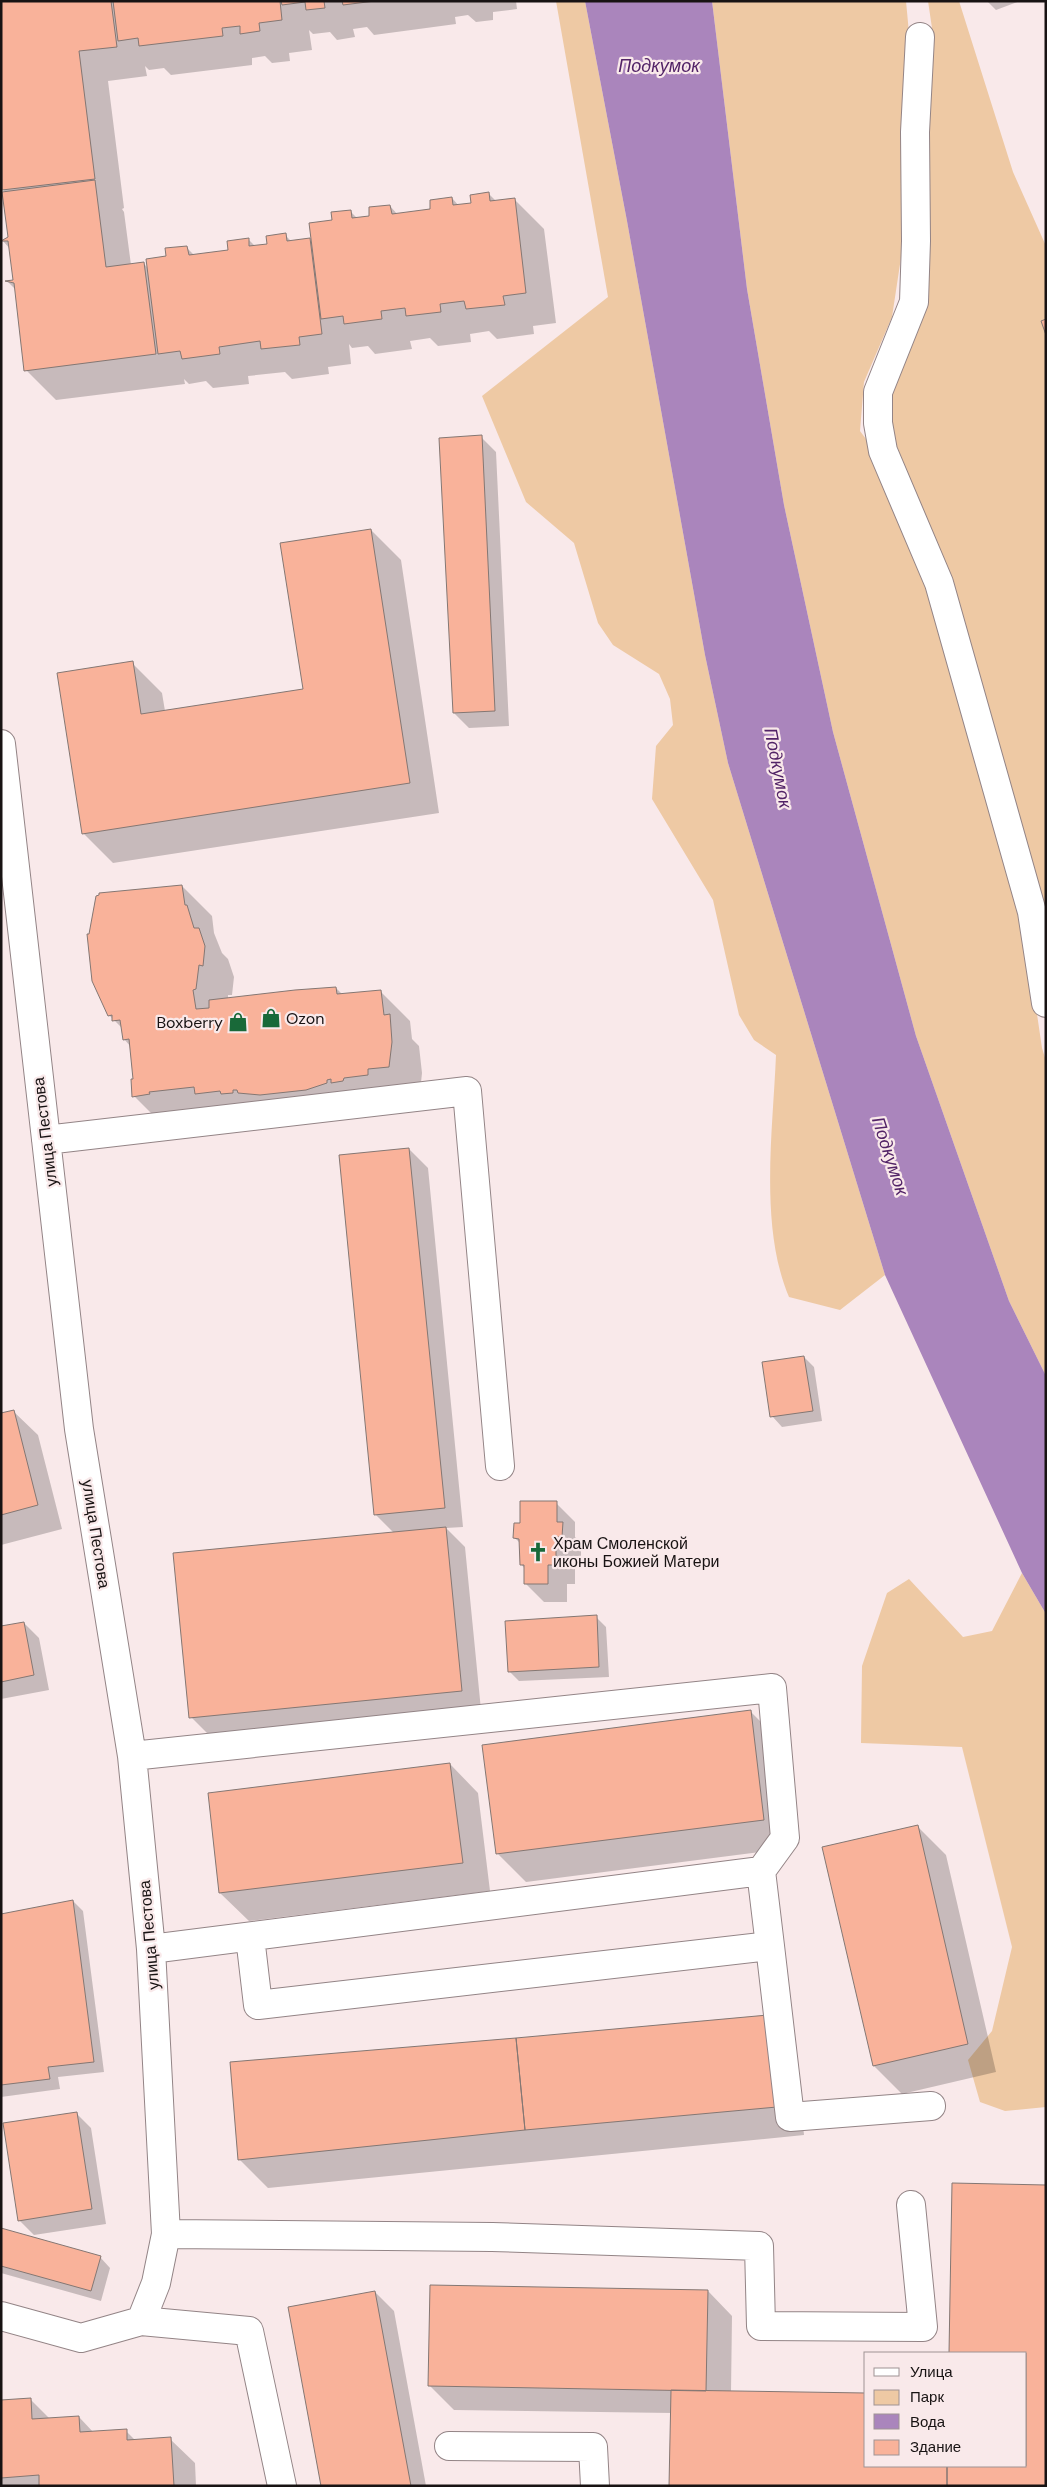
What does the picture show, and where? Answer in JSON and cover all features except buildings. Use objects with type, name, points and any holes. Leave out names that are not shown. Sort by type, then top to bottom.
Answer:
[{"type":"street","points":[[920,37],[915,132],[916,241],[914,302],[878,392],[878,423],[883,451],[939,583],[1032,912],[1046,1002]]},
{"type":"street","name":"улица Пестова","points":[[1,744],[79,1429],[132,1756],[151,1949],[166,2234],[156,2283],[141,2321]]},
{"type":"street","points":[[46,1140],[468,1091],[500,1466]]},
{"type":"street","points":[[132,1756],[772,1688],[785,1838],[761,1871],[790,2117],[931,2106]]},
{"type":"street","points":[[151,1949],[761,1871]]},
{"type":"street","points":[[250,1937],[258,2005],[770,1946]]},
{"type":"street","points":[[166,2234],[492,2237],[759,2246],[761,2326],[923,2327],[911,2205]]},
{"type":"street","points":[[1,2316],[81,2338],[141,2321],[249,2331],[282,2486]]},
{"type":"street","points":[[449,2446],[593,2447],[595,2486]]},
{"type":"green space","points":[[556,1],[585,1],[627,221],[705,655],[728,763],[885,1275],[840,1310],[789,1297],[780,1269],[774,1240],[770,1178],[776,1055],[754,1040],[739,1015],[713,900],[652,799],[656,746],[673,725],[670,699],[659,674],[613,645],[598,623],[574,543],[526,502],[482,396],[608,297]]},
{"type":"green space","points":[[712,1],[906,1],[910,44],[902,251],[892,317],[864,382],[860,431],[881,459],[932,585],[1020,899],[1042,1048],[1046,1061],[1046,1376],[1009,1301],[916,1036],[833,732],[784,505],[747,289]]},
{"type":"green space","points":[[928,1],[959,1],[1013,172],[1046,246],[1046,319],[1041,321],[1046,335],[1046,940],[922,510],[894,439],[889,403],[924,135],[932,28]]},
{"type":"green space","points":[[1022,1573],[1046,1614],[1046,2107],[1005,2111],[980,2102],[968,2060],[992,2031],[1012,1947],[962,1747],[861,1743],[862,1666],[887,1593],[909,1579],[963,1637],[992,1631]]},
{"type":"water","name":"Подкумок","points":[[585,1],[712,1],[747,289],[784,505],[833,732],[916,1036],[1009,1301],[1046,1376],[1046,1614],[1022,1573],[885,1275],[728,763],[705,655],[627,221]]},
{"type":"place","name":"Ozon","points":[[271,1018]]},
{"type":"place","name":"Boxberry","points":[[238,1022]]},
{"type":"place","name":"Храм Смоленской иконы Божией Матери","points":[[538,1552]]}]
